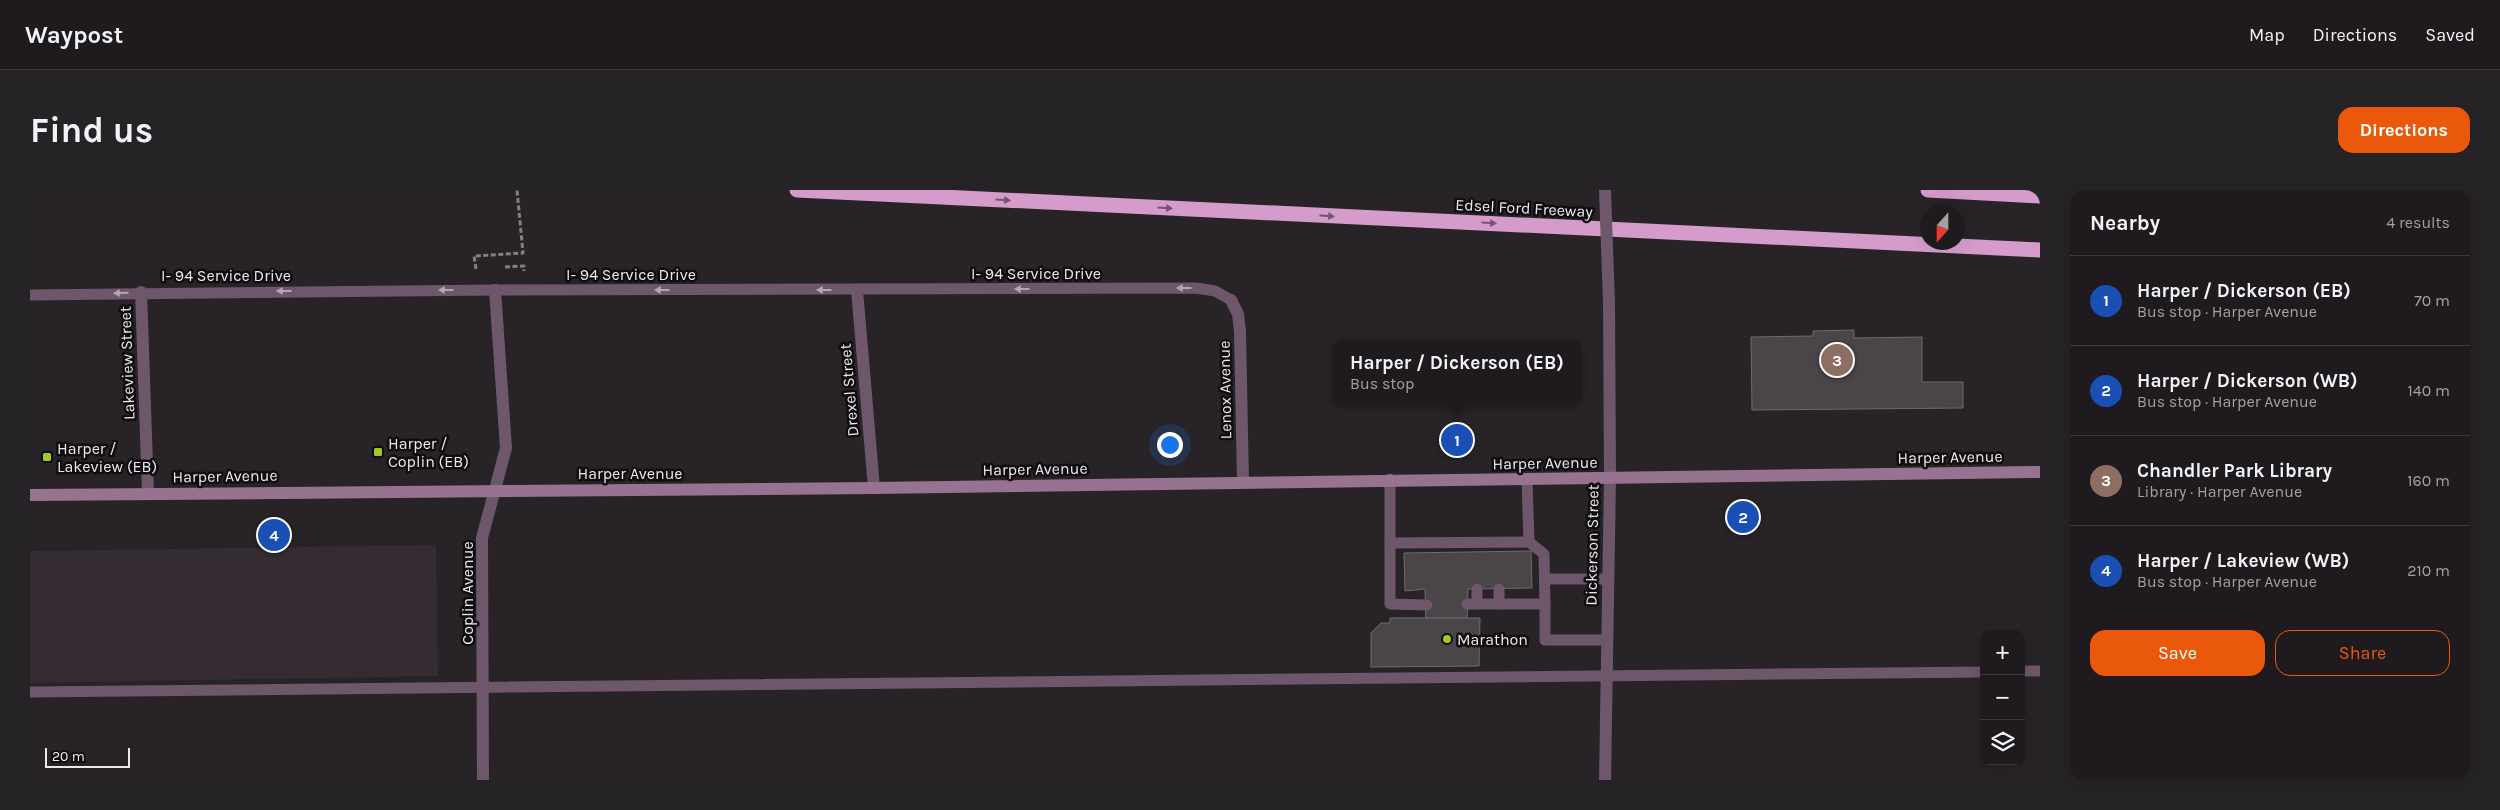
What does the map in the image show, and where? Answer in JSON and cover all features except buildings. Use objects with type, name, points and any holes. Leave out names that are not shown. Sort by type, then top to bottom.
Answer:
[{"type":"highway","name":"Edsel Ford Freeway","points":[[796,190],[2040,250]]},
{"type":"highway","points":[[1928,190],[2040,196]]},
{"type":"main road","name":"Harper Avenue","points":[[30,495],[874,488],[1390,479],[2040,472]]},
{"type":"street","name":"Dickerson Street","points":[[1605,190],[1609,303],[1610,478],[1605,780]]},
{"type":"street","name":"Coplin Avenue","points":[[483,780],[482,538],[506,448],[495,290]]},
{"type":"street","name":"Drexel Street","points":[[857,290],[874,488]]},
{"type":"street","name":"Lakeview Street","points":[[141,292],[148,493]]},
{"type":"street","name":"Lenox Avenue","points":[[1231,300],[1238,314],[1240,331],[1244,482]]},
{"type":"lane","name":"I- 94 Service Drive","points":[[30,295],[141,292],[1196,288],[1214,291],[1231,300]]},
{"type":"lane","points":[[1390,479],[1390,604],[1427,605]]},
{"type":"lane","points":[[1527,479],[1529,542]]},
{"type":"lane","points":[[1390,543],[1445,547],[1498,547],[1529,542],[1544,554],[1545,640],[1607,640]]},
{"type":"lane","points":[[1545,579],[1608,579]]},
{"type":"lane","points":[[1498,588],[1499,604]]},
{"type":"lane","points":[[1477,589],[1472,604],[1545,604]]},
{"type":"lane","points":[[2025,671],[2040,671]]},
{"type":"lane","points":[[30,692],[1980,672]]},
{"type":"path","points":[[474,256],[523,253],[517,190]]},
{"type":"shaded area","points":[[436,545],[438,676],[30,683],[30,551]]},
{"type":"place","name":"Chandler Park Library","points":[[1837,360]]},
{"type":"place","name":"Harper / Dickerson (EB)","points":[[1457,440]]},
{"type":"place","name":"Harper / Coplin (EB)","points":[[378,452]]},
{"type":"place","name":"Harper / Lakeview (EB)","points":[[47,457]]},
{"type":"place","name":"Harper / Dickerson (WB)","points":[[1743,517]]},
{"type":"place","name":"Harper / Lakeview (WB)","points":[[274,535]]},
{"type":"place","name":"Marathon","points":[[1447,639]]}]
